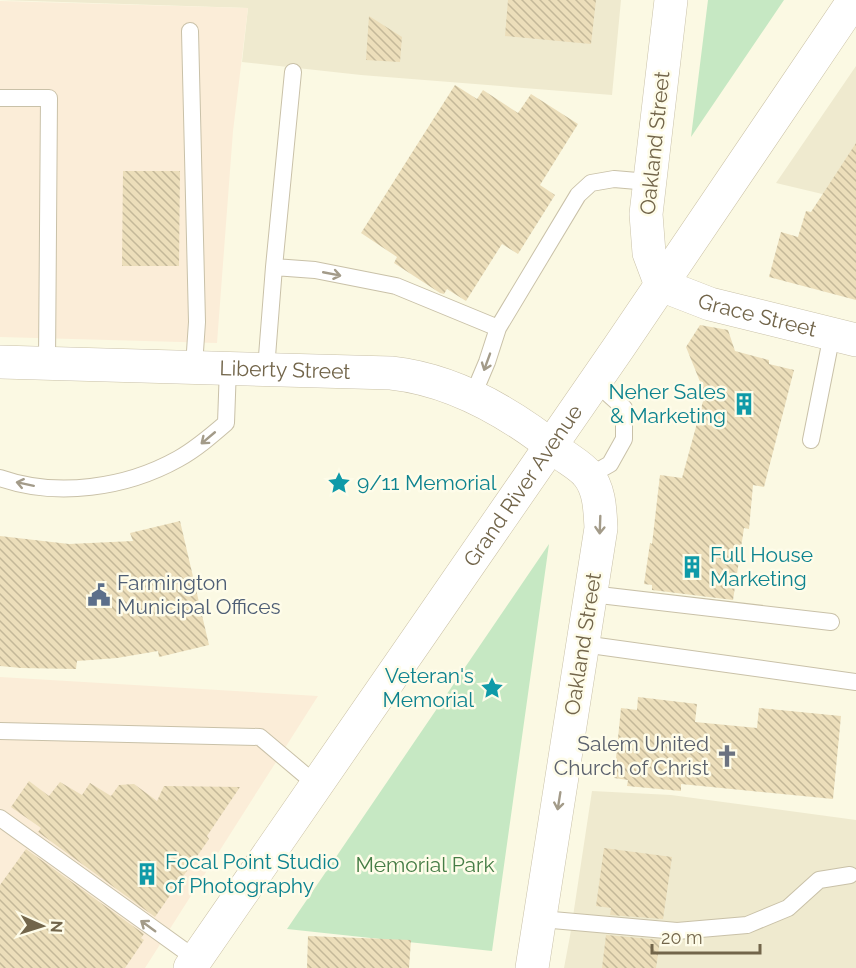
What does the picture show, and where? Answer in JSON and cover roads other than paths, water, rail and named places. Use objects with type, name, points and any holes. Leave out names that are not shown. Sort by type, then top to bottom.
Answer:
[{"type":"street","name":"Oakland Street","points":[[661,285],[649,253],[646,214],[670,0]]},
{"type":"street","name":"Grand River Avenue","points":[[193,964],[318,786],[855,0]]},
{"type":"street","name":"Grace Street","points":[[661,285],[710,304],[844,337]]},
{"type":"street","name":"Liberty Street","points":[[0,362],[228,367],[418,376],[473,395],[551,445]]},
{"type":"street","name":"Oakland Street","points":[[532,968],[601,528],[600,502],[589,476],[551,445]]},
{"type":"lane","points":[[190,30],[196,322],[194,366]]},
{"type":"lane","points":[[266,369],[293,72]]},
{"type":"lane","points":[[0,98],[49,98],[47,362]]},
{"type":"lane","points":[[473,395],[488,362],[498,328],[578,195],[591,183],[602,181],[614,179],[650,182]]},
{"type":"lane","points":[[274,267],[315,270],[396,286],[498,328]]},
{"type":"lane","points":[[811,440],[844,337]]},
{"type":"lane","points":[[0,478],[36,486],[65,489],[124,481],[152,472],[204,442],[226,423],[228,367]]},
{"type":"lane","points":[[589,476],[610,464],[624,438],[624,408],[595,382]]},
{"type":"lane","points":[[591,594],[831,622]]},
{"type":"lane","points":[[583,645],[856,682]]},
{"type":"lane","points":[[0,731],[260,737],[318,786]]},
{"type":"lane","points":[[0,818],[193,964]]},
{"type":"lane","points":[[541,919],[677,931],[747,925],[788,908],[819,880],[850,874]]},
{"type":"place","name":"Neher Sales & Marketing","points":[[744,404]]},
{"type":"place","name":"9/11 Memorial","points":[[339,483]]},
{"type":"place","name":"Full House Marketing","points":[[692,567]]},
{"type":"place","name":"Farmington Municipal Offices","points":[[99,595]]},
{"type":"place","name":"Veteran's Memorial","points":[[492,688]]},
{"type":"place","name":"Salem United Church of Christ","points":[[727,756]]},
{"type":"place","name":"Focal Point Studio of Photography","points":[[147,874]]},
{"type":"park label","name":"Memorial Park","points":[[425,865]]}]
